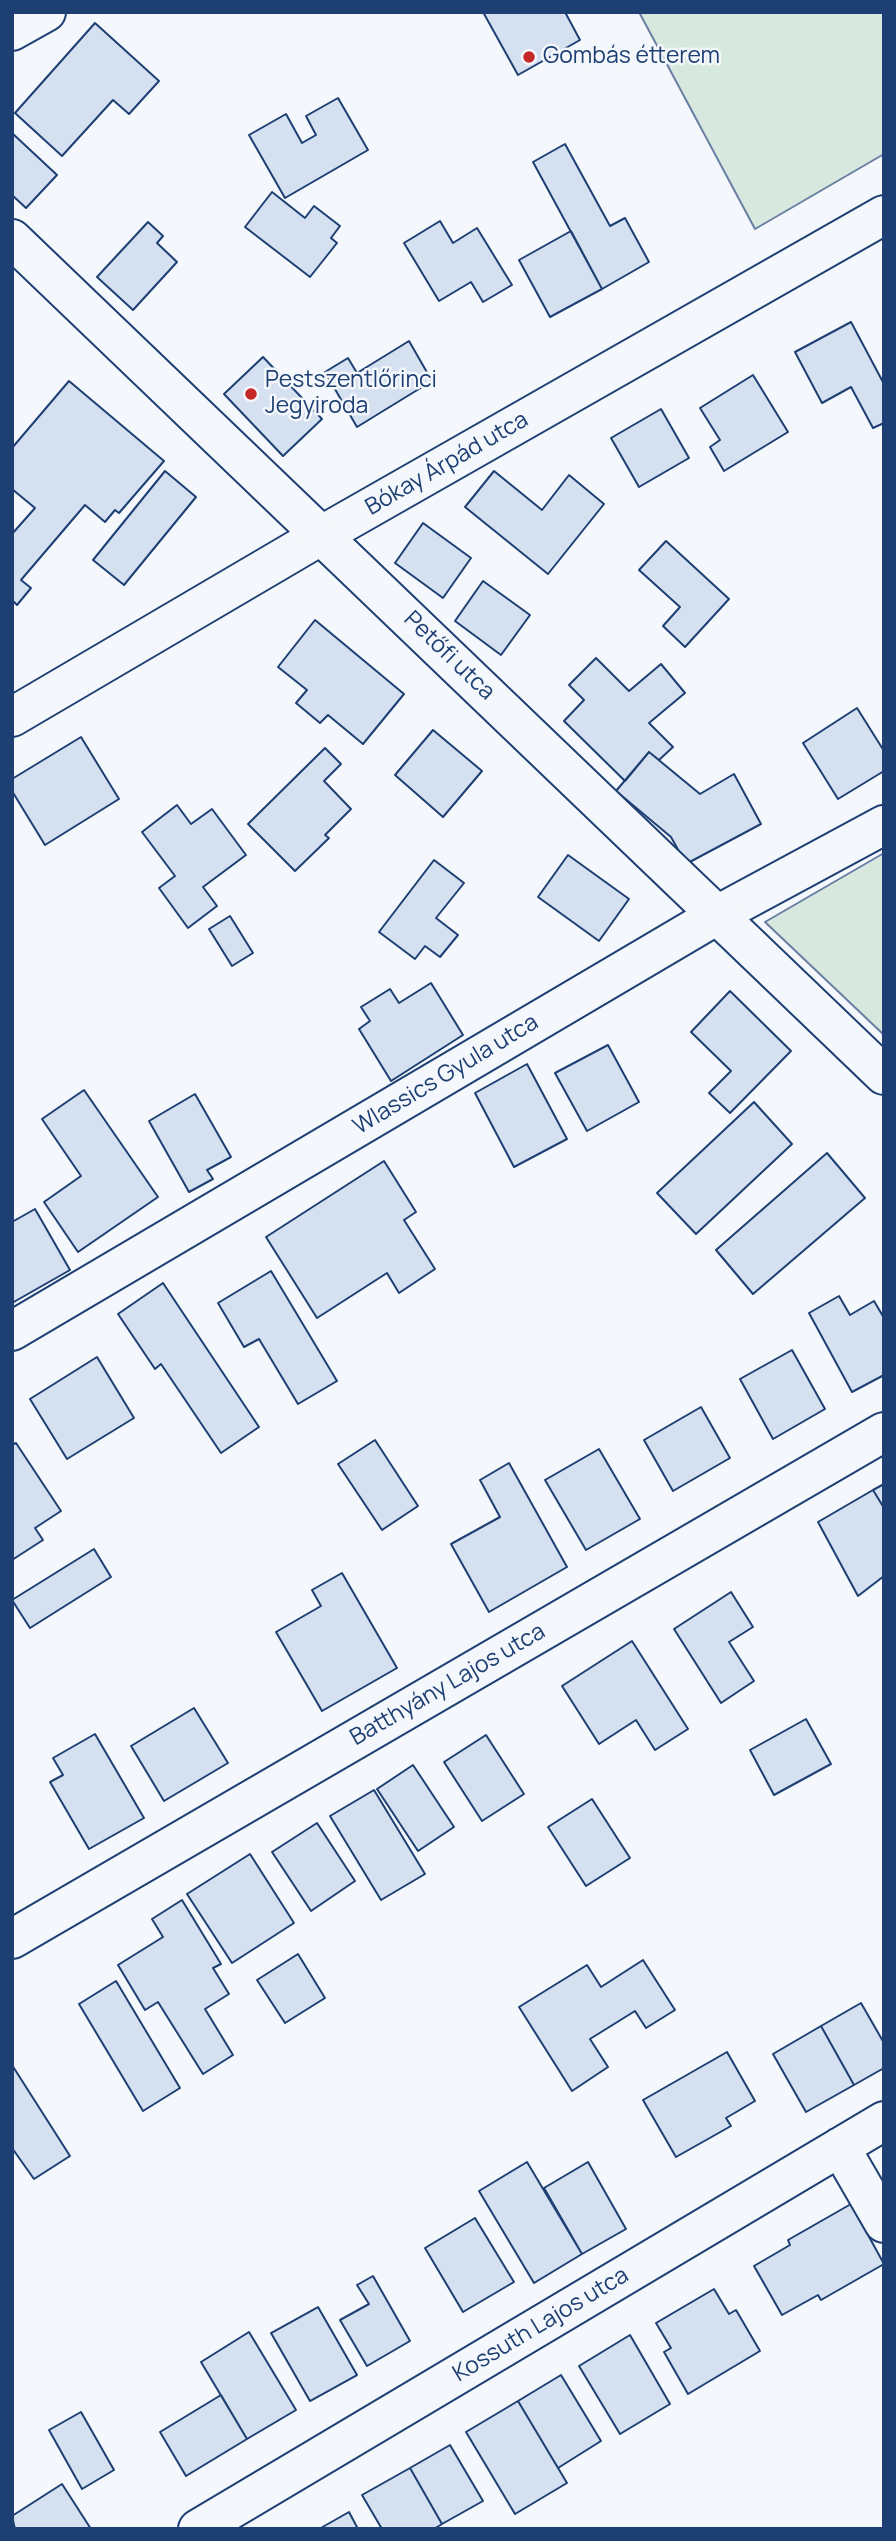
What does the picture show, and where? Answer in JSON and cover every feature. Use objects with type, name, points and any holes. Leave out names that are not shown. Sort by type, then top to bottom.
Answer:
[{"type":"street","points":[[12,31],[46,12]]},
{"type":"street","name":"Bókay Árpád utca","points":[[12,717],[322,535],[884,215]]},
{"type":"street","name":"Petőfi utca","points":[[12,239],[884,1075]]},
{"type":"street","name":"Wlassics Gyula utca","points":[[12,1331],[719,915],[884,825]]},
{"type":"street","name":"Batthyány Lajos utca","points":[[12,1939],[884,1432]]},
{"type":"street","name":"Kossuth Lajos utca","points":[[198,2529],[884,2121]]},
{"type":"street","points":[[840,2147],[884,2223]]},
{"type":"shaded area","points":[[639,12],[884,12],[884,154],[755,229]]},
{"type":"shaded area","points":[[884,853],[884,1035],[765,922]]},
{"type":"building","name":"Gombás étterem","points":[[483,12],[565,12],[580,40],[518,75]]},
{"type":"building","points":[[95,23],[159,81],[129,114],[113,100],[62,156],[15,113]]},
{"type":"building","points":[[338,98],[368,150],[285,198],[249,135],[286,114],[302,143],[316,135],[306,116]]},
{"type":"building","points":[[12,133],[57,175],[26,208],[12,195]]},
{"type":"building","points":[[565,144],[610,226],[625,218],[649,262],[602,289],[533,162]]},
{"type":"building","points":[[272,192],[305,218],[314,206],[340,226],[331,238],[337,243],[310,277],[245,227]]},
{"type":"building","points":[[440,221],[453,243],[477,228],[512,285],[483,302],[471,282],[439,301],[404,243]]},
{"type":"building","points":[[148,222],[163,236],[157,243],[177,262],[133,310],[97,277]]},
{"type":"building","points":[[571,231],[602,289],[550,317],[519,260]]},
{"type":"building","points":[[851,322],[884,384],[884,423],[873,428],[851,387],[822,403],[795,352]]},
{"type":"building","points":[[409,341],[432,381],[357,427],[325,372],[348,358],[357,373]]},
{"type":"building","points":[[263,357],[322,419],[283,456],[224,394]]},
{"type":"building","points":[[753,375],[788,432],[724,471],[710,447],[720,440],[700,408]]},
{"type":"building","points":[[69,381],[164,461],[119,513],[115,510],[105,522],[85,505],[21,580],[31,588],[17,605],[12,600],[12,534],[35,508],[12,489],[12,448]]},
{"type":"building","points":[[661,409],[689,458],[639,487],[611,438]]},
{"type":"building","points":[[165,471],[196,497],[124,585],[93,560]]},
{"type":"building","points":[[494,471],[542,510],[569,475],[604,504],[548,574],[465,507]]},
{"type":"building","points":[[423,523],[471,558],[443,598],[395,563]]},
{"type":"building","points":[[666,541],[729,599],[685,647],[663,626],[680,607],[639,570]]},
{"type":"building","points":[[483,581],[530,615],[501,655],[455,621]]},
{"type":"building","points":[[315,620],[404,694],[363,744],[328,715],[320,723],[296,703],[307,690],[278,667]]},
{"type":"building","points":[[596,658],[629,691],[661,664],[685,693],[649,723],[673,747],[659,760],[649,752],[625,781],[564,721],[584,700],[569,685]]},
{"type":"building","points":[[857,708],[884,751],[884,771],[838,799],[803,743]]},
{"type":"building","points":[[433,730],[482,771],[443,817],[395,775]]},
{"type":"building","points":[[81,737],[119,799],[45,845],[12,791],[12,779]]},
{"type":"building","points":[[325,748],[341,764],[324,781],[351,809],[325,835],[329,838],[295,871],[248,824]]},
{"type":"building","points":[[649,752],[700,794],[734,774],[761,824],[686,864],[671,837],[616,791]]},
{"type":"building","points":[[177,805],[191,824],[212,809],[246,855],[203,887],[217,906],[188,928],[159,888],[175,876],[142,832]]},
{"type":"building","points":[[568,855],[629,899],[599,941],[538,897]]},
{"type":"building","points":[[434,860],[464,883],[436,918],[458,935],[440,957],[425,946],[415,959],[379,932]]},
{"type":"building","points":[[230,916],[253,953],[232,966],[209,929]]},
{"type":"building","points":[[431,983],[463,1035],[391,1081],[359,1029],[370,1021],[361,1007],[390,989],[399,1003]]},
{"type":"building","points":[[730,991],[791,1051],[730,1113],[709,1093],[731,1071],[691,1032]]},
{"type":"building","points":[[608,1045],[639,1102],[587,1131],[555,1073]]},
{"type":"building","points":[[527,1064],[567,1139],[514,1167],[475,1093]]},
{"type":"building","points":[[84,1090],[158,1197],[78,1252],[44,1202],[81,1176],[42,1119]]},
{"type":"building","points":[[195,1094],[231,1157],[207,1170],[213,1179],[189,1192],[149,1121]]},
{"type":"building","points":[[754,1102],[792,1144],[696,1234],[657,1193]]},
{"type":"building","points":[[827,1153],[865,1198],[753,1294],[716,1250]]},
{"type":"building","points":[[384,1161],[416,1212],[404,1220],[435,1269],[399,1293],[387,1273],[317,1318],[266,1237]]},
{"type":"building","points":[[35,1209],[70,1270],[12,1303],[12,1222]]},
{"type":"building","points":[[271,1271],[337,1381],[298,1404],[259,1339],[244,1347],[218,1303]]},
{"type":"building","points":[[163,1283],[259,1427],[221,1453],[161,1364],[155,1369],[118,1314]]},
{"type":"building","points":[[839,1296],[850,1315],[874,1301],[884,1318],[884,1375],[852,1392],[809,1313]]},
{"type":"building","points":[[792,1350],[825,1409],[773,1439],[740,1379]]},
{"type":"building","points":[[97,1357],[134,1418],[67,1459],[30,1399]]},
{"type":"building","points":[[701,1407],[730,1458],[673,1491],[644,1440]]},
{"type":"building","points":[[375,1440],[418,1506],[382,1530],[338,1464]]},
{"type":"building","points":[[16,1443],[61,1511],[35,1528],[43,1540],[12,1560],[12,1445]]},
{"type":"building","points":[[599,1449],[640,1519],[586,1550],[545,1480]]},
{"type":"building","points":[[509,1463],[567,1567],[489,1612],[451,1544],[500,1517],[480,1480]]},
{"type":"building","points":[[884,1484],[884,1508],[873,1490]]},
{"type":"building","points":[[873,1490],[884,1508],[884,1576],[858,1596],[818,1522]]},
{"type":"building","points":[[94,1549],[111,1577],[30,1628],[12,1600]]},
{"type":"building","points":[[342,1573],[397,1668],[322,1711],[276,1632],[321,1606],[312,1590]]},
{"type":"building","points":[[731,1592],[753,1627],[729,1642],[754,1681],[721,1703],[674,1629]]},
{"type":"building","points":[[632,1641],[688,1729],[655,1750],[636,1720],[599,1744],[562,1686]]},
{"type":"building","points":[[194,1708],[228,1763],[164,1801],[131,1746]]},
{"type":"building","points":[[806,1719],[831,1764],[774,1795],[750,1750]]},
{"type":"building","points":[[95,1734],[144,1818],[89,1849],[50,1782],[63,1775],[53,1758]]},
{"type":"building","points":[[486,1735],[524,1794],[482,1821],[444,1762]]},
{"type":"building","points":[[413,1765],[454,1827],[418,1851],[377,1789]]},
{"type":"building","points":[[374,1790],[425,1874],[381,1900],[330,1816]]},
{"type":"building","points":[[592,1799],[630,1858],[586,1886],[548,1827]]},
{"type":"building","points":[[317,1823],[355,1881],[311,1911],[272,1852]]},
{"type":"building","points":[[250,1854],[294,1923],[232,1963],[187,1894]]},
{"type":"building","points":[[182,1900],[221,1964],[213,1968],[229,1994],[205,2009],[233,2055],[203,2074],[158,2002],[145,2010],[118,1965],[163,1937],[152,1919]]},
{"type":"building","points":[[298,1954],[325,1998],[285,2023],[257,1980]]},
{"type":"building","points":[[643,1960],[675,2010],[646,2028],[635,2011],[590,2039],[608,2067],[572,2091],[519,2007],[587,1965],[601,1987]]},
{"type":"building","points":[[116,1981],[180,2088],[143,2111],[79,2004]]},
{"type":"building","points":[[861,2003],[884,2043],[884,2068],[854,2085],[821,2026]]},
{"type":"building","points":[[821,2026],[854,2085],[806,2112],[773,2054]]},
{"type":"building","points":[[727,2052],[755,2101],[726,2118],[731,2126],[676,2157],[643,2100]]},
{"type":"building","points":[[12,2065],[70,2156],[34,2179],[12,2148]]},
{"type":"building","points":[[527,2162],[582,2254],[534,2283],[479,2191]]},
{"type":"building","points":[[588,2162],[626,2229],[582,2254],[544,2188]]},
{"type":"building","points":[[851,2204],[884,2264],[821,2300],[818,2295],[782,2315],[754,2266],[790,2245],[788,2240]]},
{"type":"building","points":[[475,2218],[514,2282],[463,2312],[425,2248]]},
{"type":"building","points":[[373,2276],[410,2341],[367,2366],[340,2320],[369,2304],[357,2285]]},
{"type":"building","points":[[714,2289],[729,2314],[736,2310],[760,2351],[688,2394],[664,2352],[671,2348],[656,2323]]},
{"type":"building","points":[[318,2307],[357,2375],[310,2401],[271,2333]]},
{"type":"building","points":[[249,2332],[296,2410],[247,2439],[201,2362]]},
{"type":"building","points":[[630,2335],[670,2404],[620,2434],[579,2366]]},
{"type":"building","points":[[561,2375],[601,2441],[558,2468],[518,2401]]},
{"type":"building","points":[[221,2395],[247,2439],[186,2476],[160,2432]]},
{"type":"building","points":[[518,2401],[567,2483],[515,2514],[466,2432]]},
{"type":"building","points":[[81,2412],[114,2470],[82,2489],[49,2430]]},
{"type":"building","points":[[450,2445],[483,2501],[442,2524],[410,2468]]},
{"type":"building","points":[[410,2468],[442,2524],[434,2529],[382,2529],[362,2495]]},
{"type":"building","points":[[62,2484],[91,2529],[15,2529],[12,2516]]},
{"type":"building","points":[[349,2512],[358,2529],[319,2529]]},
{"type":"place","name":"Gombás étterem","points":[[529,57]]},
{"type":"place","name":"Pestszentlőrinci Jegyiroda","points":[[251,394]]}]
